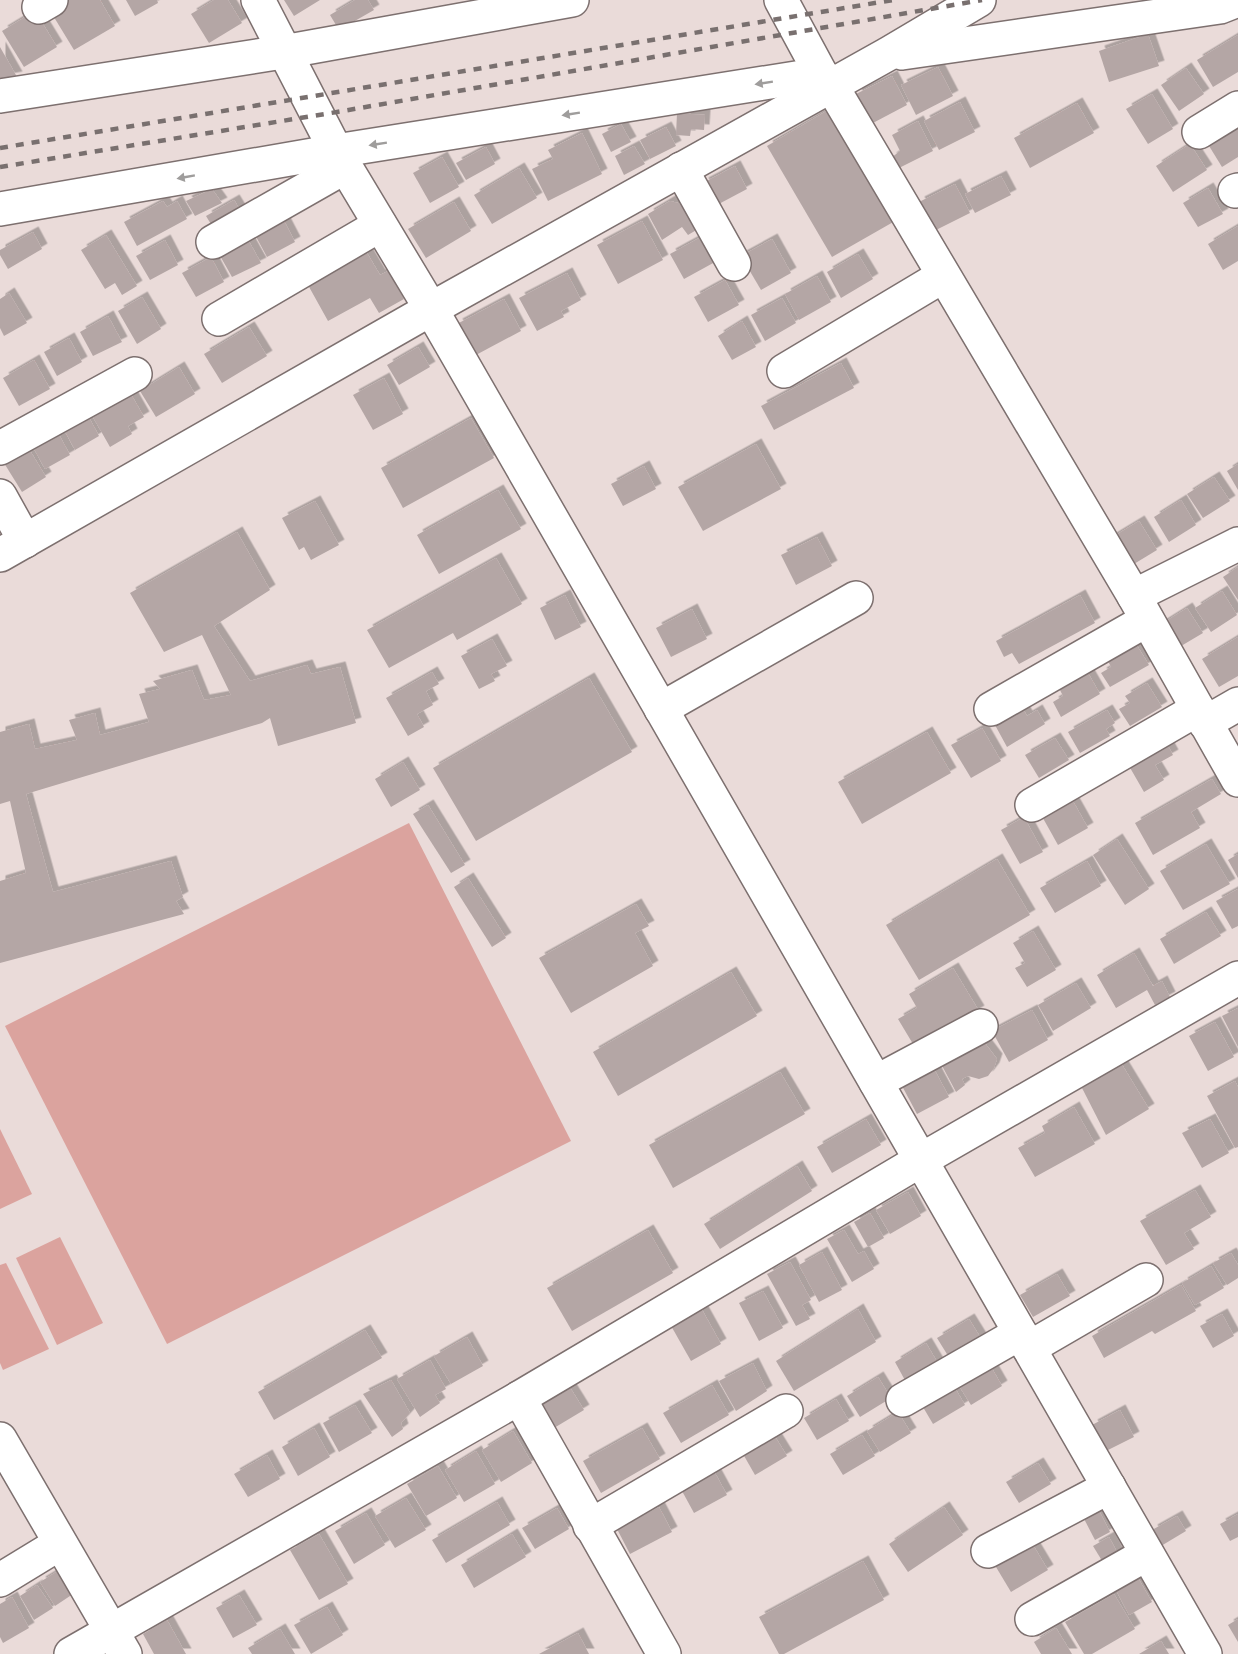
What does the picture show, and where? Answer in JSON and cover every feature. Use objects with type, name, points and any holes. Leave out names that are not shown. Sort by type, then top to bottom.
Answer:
[{"type":"street","points":[[258,0],[340,159],[431,309],[1205,1654]]},
{"type":"street","points":[[0,96],[283,52],[572,0]]},
{"type":"street","points":[[781,0],[826,80],[1141,608],[1201,716],[1236,773]]},
{"type":"street","points":[[0,496],[12,548],[681,169],[826,80],[888,54],[979,0]]},
{"type":"street","points":[[888,54],[1220,7],[1238,0]]},
{"type":"street","points":[[0,209],[340,159],[826,80]]},
{"type":"street","points":[[1199,132],[1238,108]]},
{"type":"street","points":[[213,242],[340,159]]},
{"type":"street","points":[[681,169],[734,264]]},
{"type":"street","points":[[219,319],[380,225]]},
{"type":"street","points":[[784,371],[944,276]]},
{"type":"street","points":[[0,448],[135,374]]},
{"type":"street","points":[[991,709],[1238,544]]},
{"type":"street","points":[[661,709],[856,598]]},
{"type":"street","points":[[1032,805],[1201,716],[1238,704]]},
{"type":"street","points":[[71,1654],[118,1642],[519,1398],[921,1160],[1238,978]]},
{"type":"street","points":[[876,1082],[981,1026]]},
{"type":"street","points":[[903,1400],[1146,1280]]},
{"type":"street","points":[[519,1398],[664,1654]]},
{"type":"street","points":[[590,1526],[786,1411]]},
{"type":"street","points":[[0,1439],[118,1642]]},
{"type":"street","points":[[988,1551],[1109,1487]]},
{"type":"street","points":[[0,1580],[59,1544]]},
{"type":"street","points":[[1032,1619],[1148,1554]]},
{"type":"shaded area","points":[[409,823],[571,1141],[167,1344],[5,1026]]},
{"type":"shaded area","points":[[0,1129],[32,1194],[0,1209]]},
{"type":"shaded area","points":[[60,1237],[103,1323],[57,1345],[16,1258]]},
{"type":"shaded area","points":[[6,1263],[49,1349],[3,1370],[0,1363],[0,1265]]},
{"type":"building","points":[[64,0],[100,0],[115,26],[74,50],[49,9]]},
{"type":"building","points":[[126,0],[157,0],[158,3],[135,16]]},
{"type":"building","points":[[214,0],[228,0],[242,23],[209,43],[191,14]]},
{"type":"building","points":[[284,0],[320,0],[294,16]]},
{"type":"building","points":[[355,0],[368,0],[374,10],[339,30],[330,15]]},
{"type":"building","points":[[35,11],[57,47],[24,67],[2,31]]},
{"type":"building","points":[[1148,34],[1159,66],[1109,82],[1099,51]]},
{"type":"building","points":[[1238,35],[1238,72],[1213,87],[1197,60]]},
{"type":"building","points":[[0,47],[17,77],[0,80]]},
{"type":"building","points":[[938,67],[953,96],[916,115],[901,85]]},
{"type":"building","points":[[1186,68],[1204,94],[1179,111],[1161,85]]},
{"type":"building","points":[[892,76],[907,105],[871,124],[856,94]]},
{"type":"building","points":[[1152,94],[1173,129],[1148,144],[1126,109]]},
{"type":"building","points":[[960,102],[975,132],[939,150],[924,121]]},
{"type":"building","points":[[1077,103],[1094,133],[1030,168],[1014,138]]},
{"type":"building","points":[[830,109],[895,221],[832,257],[767,146]]},
{"type":"building","points":[[677,113],[705,115],[704,130],[691,129],[690,136],[676,135]]},
{"type":"building","points":[[918,121],[933,151],[897,169],[891,158],[900,151],[892,135]]},
{"type":"building","points":[[1238,121],[1238,157],[1222,167],[1206,141]]},
{"type":"building","points":[[621,124],[631,142],[611,152],[602,134]]},
{"type":"building","points":[[666,127],[676,146],[650,159],[640,140]]},
{"type":"building","points":[[582,133],[602,174],[548,201],[532,169],[553,159],[548,150]]},
{"type":"building","points":[[1190,144],[1207,170],[1173,192],[1156,166]]},
{"type":"building","points":[[634,146],[645,164],[624,175],[615,156]]},
{"type":"building","points":[[486,147],[495,164],[466,180],[456,163]]},
{"type":"building","points":[[442,157],[459,187],[430,203],[413,173]]},
{"type":"building","points":[[735,166],[747,189],[715,206],[703,183]]},
{"type":"building","points":[[519,168],[537,198],[492,224],[474,195]]},
{"type":"building","points":[[1001,176],[1011,195],[975,213],[965,194]]},
{"type":"building","points":[[955,184],[970,213],[934,231],[919,202]]},
{"type":"building","points":[[1208,188],[1223,214],[1198,227],[1183,203]]},
{"type":"building","points":[[212,189],[222,203],[195,216],[186,201]]},
{"type":"building","points":[[234,200],[245,218],[217,234],[206,216]]},
{"type":"building","points":[[163,201],[167,207],[177,201],[187,219],[137,246],[124,222]]},
{"type":"building","points":[[670,201],[686,205],[698,229],[688,235],[682,227],[662,240],[648,214]]},
{"type":"building","points":[[454,202],[471,231],[426,258],[408,229]]},
{"type":"building","points":[[282,217],[295,242],[267,257],[254,233]]},
{"type":"building","points":[[642,221],[663,260],[618,284],[597,245]]},
{"type":"building","points":[[1238,226],[1238,261],[1223,270],[1208,244]]},
{"type":"building","points":[[33,232],[42,249],[8,269],[0,255],[0,250]]},
{"type":"building","points":[[106,235],[137,286],[122,295],[115,283],[105,289],[81,250]]},
{"type":"building","points":[[701,237],[715,262],[684,279],[670,254]]},
{"type":"building","points":[[247,238],[261,263],[232,277],[219,254]]},
{"type":"building","points":[[772,239],[791,273],[761,290],[741,256]]},
{"type":"building","points":[[165,240],[178,265],[150,280],[136,256]]},
{"type":"building","points":[[367,253],[380,275],[388,271],[404,299],[379,313],[370,298],[328,321],[308,285]]},
{"type":"building","points":[[858,254],[873,279],[841,298],[827,272]]},
{"type":"building","points":[[211,257],[224,282],[196,297],[182,273]]},
{"type":"building","points":[[567,273],[581,300],[561,311],[564,317],[537,331],[519,298]]},
{"type":"building","points":[[817,276],[831,302],[799,320],[785,294]]},
{"type":"building","points":[[725,280],[739,305],[708,322],[694,297]]},
{"type":"building","points":[[9,293],[27,323],[4,336],[0,328],[0,299]]},
{"type":"building","points":[[142,297],[161,329],[137,344],[118,311]]},
{"type":"building","points":[[782,298],[796,323],[765,341],[751,315]]},
{"type":"building","points":[[504,299],[521,331],[474,356],[457,324]]},
{"type":"building","points":[[108,316],[122,342],[93,356],[80,332]]},
{"type":"building","points":[[742,321],[756,347],[732,360],[718,336]]},
{"type":"building","points":[[249,327],[267,356],[222,383],[204,354]]},
{"type":"building","points":[[69,338],[82,362],[57,376],[44,352]]},
{"type":"building","points":[[418,347],[430,367],[399,385],[387,365]]},
{"type":"building","points":[[34,360],[50,389],[19,406],[3,378]]},
{"type":"building","points":[[841,363],[854,388],[774,430],[761,406]]},
{"type":"building","points":[[179,367],[195,394],[156,417],[140,391]]},
{"type":"building","points":[[384,378],[403,414],[373,430],[353,395]]},
{"type":"building","points":[[128,389],[144,417],[128,426],[132,434],[110,447],[89,410]]},
{"type":"building","points":[[86,412],[99,436],[75,450],[62,426]]},
{"type":"building","points":[[471,418],[494,458],[403,508],[381,468]]},
{"type":"building","points":[[57,431],[70,455],[45,469],[32,445]]},
{"type":"building","points":[[756,444],[781,489],[703,531],[678,487]]},
{"type":"building","points":[[29,449],[46,477],[22,492],[4,463]]},
{"type":"building","points":[[1238,464],[1238,490],[1227,471]]},
{"type":"building","points":[[644,466],[656,489],[623,506],[611,484]]},
{"type":"building","points":[[1214,477],[1230,501],[1203,518],[1187,494]]},
{"type":"building","points":[[498,490],[521,529],[439,574],[417,535]]},
{"type":"building","points":[[1181,500],[1196,525],[1169,542],[1154,517]]},
{"type":"building","points":[[315,501],[339,545],[311,560],[304,547],[299,550],[282,518]]},
{"type":"building","points":[[1139,521],[1157,550],[1129,567],[1111,538]]},
{"type":"building","points":[[237,532],[270,590],[214,626],[250,681],[307,665],[311,674],[340,667],[356,723],[278,746],[270,718],[262,723],[26,794],[53,892],[171,861],[183,897],[176,901],[184,914],[0,963],[0,881],[26,873],[10,801],[0,804],[0,732],[29,724],[35,749],[77,740],[69,720],[95,713],[100,735],[149,722],[139,694],[160,689],[153,681],[192,670],[204,700],[231,695],[202,635],[164,652],[130,593]]},
{"type":"building","points":[[817,537],[832,566],[796,585],[781,555]]},
{"type":"building","points":[[496,558],[522,604],[457,640],[453,633],[389,668],[367,630]]},
{"type":"building","points":[[1238,567],[1238,600],[1223,577]]},
{"type":"building","points":[[1222,591],[1237,615],[1211,632],[1195,608]]},
{"type":"building","points":[[565,595],[581,627],[555,640],[540,608]]},
{"type":"building","points":[[1080,595],[1095,623],[1019,664],[1012,653],[1004,657],[996,641]]},
{"type":"building","points":[[1187,608],[1203,633],[1176,649],[1160,625]]},
{"type":"building","points":[[692,609],[707,639],[671,657],[656,628]]},
{"type":"building","points":[[1238,637],[1238,676],[1219,687],[1202,659]]},
{"type":"building","points":[[492,639],[507,666],[491,674],[495,681],[479,689],[461,656]]},
{"type":"building","points":[[1136,644],[1149,665],[1110,687],[1101,673],[1111,667],[1108,661]]},
{"type":"building","points":[[432,672],[439,684],[426,691],[433,705],[417,714],[424,727],[408,736],[386,698]]},
{"type":"building","points":[[1088,673],[1100,694],[1061,717],[1053,702],[1063,696],[1060,690]]},
{"type":"building","points":[[589,678],[632,752],[476,841],[433,768]]},
{"type":"building","points":[[1147,683],[1162,707],[1130,726],[1119,709],[1130,703],[1125,696]]},
{"type":"building","points":[[1023,709],[1027,716],[1037,710],[1045,724],[1007,747],[995,725]]},
{"type":"building","points":[[1107,710],[1115,723],[1106,729],[1110,736],[1080,753],[1068,732]]},
{"type":"building","points":[[982,728],[1001,761],[971,778],[951,745]]},
{"type":"building","points":[[927,732],[951,773],[862,824],[838,782]]},
{"type":"building","points":[[1163,737],[1173,755],[1155,765],[1164,780],[1144,792],[1125,759]]},
{"type":"building","points":[[1055,738],[1069,760],[1039,778],[1025,755]]},
{"type":"building","points":[[403,762],[420,790],[391,807],[375,779]]},
{"type":"building","points":[[1212,779],[1221,794],[1191,812],[1200,828],[1153,855],[1135,823]]},
{"type":"building","points":[[1069,794],[1088,828],[1058,845],[1039,811]]},
{"type":"building","points":[[428,805],[465,865],[451,873],[413,814]]},
{"type":"building","points":[[1024,817],[1043,852],[1020,864],[1001,830]]},
{"type":"building","points":[[1117,839],[1149,889],[1125,905],[1093,855]]},
{"type":"building","points":[[1206,844],[1230,884],[1183,910],[1160,871]]},
{"type":"building","points":[[1238,854],[1238,878],[1228,860]]},
{"type":"building","points":[[997,859],[1030,915],[919,980],[886,925]]},
{"type":"building","points":[[1087,861],[1101,886],[1055,913],[1040,888]]},
{"type":"building","points":[[468,878],[506,938],[492,947],[454,887]]},
{"type":"building","points":[[1238,889],[1238,926],[1232,929],[1216,901]]},
{"type":"building","points":[[636,904],[649,926],[635,933],[653,966],[571,1013],[539,958]]},
{"type":"building","points":[[1206,912],[1221,936],[1174,964],[1160,939]]},
{"type":"building","points":[[1033,931],[1056,970],[1027,987],[1015,968],[1025,963],[1013,943]]},
{"type":"building","points":[[1134,953],[1153,986],[1162,981],[1170,997],[1155,1005],[1147,990],[1116,1008],[1097,975]]},
{"type":"building","points":[[953,968],[979,1011],[916,1049],[898,1019],[917,1008],[909,994]]},
{"type":"building","points":[[731,972],[757,1016],[618,1096],[593,1052]]},
{"type":"building","points":[[1076,983],[1091,1008],[1053,1031],[1038,1005]]},
{"type":"building","points":[[1238,1008],[1238,1047],[1222,1016]]},
{"type":"building","points":[[1032,1010],[1048,1040],[1009,1062],[992,1031]]},
{"type":"building","points":[[1215,1022],[1234,1057],[1208,1071],[1189,1036]]},
{"type":"building","points":[[981,1038],[997,1059],[994,1068],[988,1076],[979,1079],[968,1076],[962,1079],[965,1085],[956,1092],[940,1062]]},
{"type":"building","points":[[1121,1063],[1149,1109],[1106,1135],[1082,1088]]},
{"type":"building","points":[[933,1067],[949,1097],[917,1114],[901,1084]]},
{"type":"building","points":[[780,1072],[805,1114],[673,1188],[649,1145]]},
{"type":"building","points":[[1235,1081],[1238,1087],[1238,1147],[1235,1148],[1207,1096]]},
{"type":"building","points":[[1074,1107],[1095,1144],[1035,1177],[1018,1148],[1045,1133],[1042,1126]]},
{"type":"building","points":[[866,1119],[881,1145],[832,1173],[817,1147]]},
{"type":"building","points":[[1210,1119],[1229,1153],[1202,1168],[1182,1133]]},
{"type":"building","points":[[797,1166],[812,1191],[720,1249],[704,1224]]},
{"type":"building","points":[[1195,1190],[1211,1217],[1184,1233],[1194,1249],[1166,1265],[1140,1221]]},
{"type":"building","points":[[908,1192],[921,1216],[890,1234],[876,1210]]},
{"type":"building","points":[[870,1213],[884,1238],[868,1247],[854,1222]]},
{"type":"building","points":[[648,1230],[673,1273],[572,1331],[547,1288]]},
{"type":"building","points":[[844,1230],[858,1254],[864,1251],[874,1269],[852,1282],[827,1239]]},
{"type":"building","points":[[822,1252],[842,1290],[819,1302],[799,1265]]},
{"type":"building","points":[[1231,1253],[1238,1265],[1238,1278],[1227,1285],[1213,1263]]},
{"type":"building","points":[[790,1262],[811,1300],[802,1305],[810,1319],[796,1326],[767,1274]]},
{"type":"building","points":[[1211,1266],[1224,1288],[1195,1305],[1182,1283]]},
{"type":"building","points":[[1057,1274],[1070,1296],[1033,1317],[1020,1295]]},
{"type":"building","points":[[1181,1285],[1196,1311],[1155,1334],[1152,1331],[1104,1358],[1092,1336]]},
{"type":"building","points":[[763,1291],[783,1328],[759,1341],[739,1303]]},
{"type":"building","points":[[701,1308],[721,1344],[691,1361],[670,1324]]},
{"type":"building","points":[[858,1309],[876,1342],[794,1391],[776,1361]]},
{"type":"building","points":[[1222,1314],[1234,1336],[1213,1348],[1200,1326]]},
{"type":"building","points":[[969,1319],[982,1340],[950,1359],[937,1338]]},
{"type":"building","points":[[365,1330],[382,1358],[274,1420],[258,1392]]},
{"type":"building","points":[[467,1337],[483,1366],[451,1384],[434,1356]]},
{"type":"building","points":[[926,1343],[939,1365],[907,1384],[895,1362]]},
{"type":"building","points":[[430,1360],[446,1389],[435,1395],[440,1403],[420,1417],[397,1379]]},
{"type":"building","points":[[753,1363],[767,1391],[736,1411],[719,1381]]},
{"type":"building","points":[[990,1365],[1002,1386],[971,1405],[958,1384]]},
{"type":"building","points":[[878,1377],[891,1398],[860,1417],[847,1396]]},
{"type":"building","points":[[391,1380],[410,1413],[401,1423],[403,1429],[392,1437],[363,1394]]},
{"type":"building","points":[[566,1381],[584,1410],[554,1428],[536,1399]]},
{"type":"building","points":[[952,1383],[965,1405],[933,1424],[920,1402]]},
{"type":"building","points":[[712,1385],[729,1415],[681,1443],[663,1413]]},
{"type":"building","points":[[836,1399],[849,1421],[817,1440],[804,1418]]},
{"type":"building","points":[[355,1405],[372,1433],[339,1452],[323,1423]]},
{"type":"building","points":[[1120,1410],[1134,1437],[1106,1451],[1092,1425]]},
{"type":"building","points":[[898,1412],[911,1433],[880,1452],[867,1431]]},
{"type":"building","points":[[314,1428],[330,1457],[298,1476],[282,1447]]},
{"type":"building","points":[[642,1428],[660,1459],[601,1493],[583,1461]]},
{"type":"building","points":[[513,1431],[532,1463],[501,1482],[482,1450]]},
{"type":"building","points":[[774,1435],[787,1456],[755,1475],[743,1454]]},
{"type":"building","points":[[862,1435],[875,1456],[843,1475],[830,1454]]},
{"type":"building","points":[[476,1451],[495,1484],[464,1502],[445,1470]]},
{"type":"building","points":[[267,1455],[280,1479],[248,1497],[234,1474]]},
{"type":"building","points":[[1038,1463],[1051,1484],[1019,1503],[1006,1482]]},
{"type":"building","points":[[438,1466],[457,1498],[426,1516],[407,1484]]},
{"type":"building","points":[[715,1473],[727,1495],[694,1513],[682,1491]]},
{"type":"building","points":[[406,1498],[426,1530],[395,1548],[375,1516]]},
{"type":"building","points":[[497,1502],[510,1525],[446,1563],[432,1540]]},
{"type":"building","points":[[659,1507],[672,1532],[630,1554],[617,1529]]},
{"type":"building","points":[[944,1507],[963,1535],[908,1572],[889,1544]]},
{"type":"building","points":[[1097,1507],[1110,1532],[1095,1540],[1082,1515]]},
{"type":"building","points":[[557,1508],[569,1529],[535,1549],[522,1528]]},
{"type":"building","points":[[366,1513],[385,1545],[354,1564],[335,1531]]},
{"type":"building","points":[[1238,1514],[1238,1537],[1230,1541],[1220,1524]]},
{"type":"building","points":[[1177,1516],[1186,1531],[1161,1546],[1152,1530]]},
{"type":"building","points":[[319,1534],[348,1584],[319,1600],[290,1550]]},
{"type":"building","points":[[512,1534],[526,1557],[474,1588],[461,1565]]},
{"type":"building","points":[[1109,1537],[1119,1556],[1104,1564],[1093,1546]]},
{"type":"building","points":[[1033,1545],[1048,1570],[1011,1592],[996,1567]]},
{"type":"building","points":[[863,1561],[884,1600],[784,1654],[779,1654],[759,1617]]},
{"type":"building","points":[[58,1571],[73,1594],[55,1606],[40,1582]]},
{"type":"building","points":[[1138,1578],[1152,1602],[1129,1615],[1116,1590]]},
{"type":"building","points":[[37,1585],[53,1608],[34,1620],[20,1596]]},
{"type":"building","points":[[1114,1594],[1135,1629],[1092,1654],[1084,1654],[1065,1622]]},
{"type":"building","points":[[239,1595],[257,1625],[233,1638],[216,1608]]},
{"type":"building","points":[[12,1597],[29,1628],[3,1643],[0,1637],[0,1604]]},
{"type":"building","points":[[327,1607],[343,1635],[311,1654],[294,1625]]},
{"type":"building","points":[[1238,1619],[1238,1642],[1228,1625]]},
{"type":"building","points":[[167,1620],[186,1654],[154,1654],[143,1634]]},
{"type":"building","points":[[1056,1628],[1072,1654],[1041,1654],[1034,1642]]},
{"type":"building","points":[[280,1629],[295,1654],[252,1654],[248,1648]]},
{"type":"building","points":[[578,1633],[589,1654],[539,1654]]},
{"type":"building","points":[[1161,1641],[1169,1654],[1139,1654]]},
{"type":"railway","points":[[0,148],[893,0]]},
{"type":"railway","points":[[0,167],[337,112],[982,0]]}]
